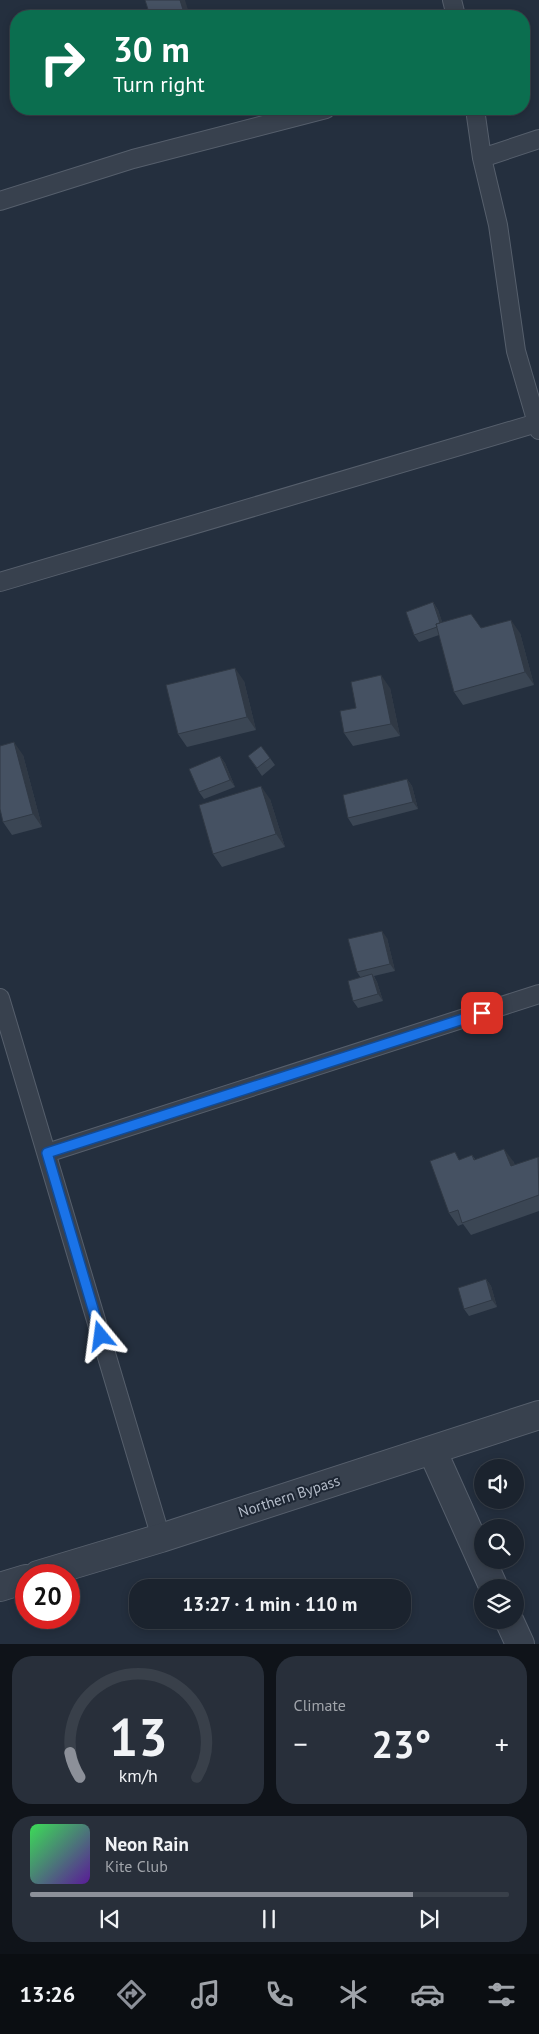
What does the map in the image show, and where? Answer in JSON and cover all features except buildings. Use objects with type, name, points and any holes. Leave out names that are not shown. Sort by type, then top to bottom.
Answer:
[{"type":"street","name":"Northern Bypass","points":[[75,1564],[161,1538],[539,1415]]},
{"type":"street","points":[[432,1450],[490,1579]]},
{"type":"street","points":[[0,1587],[15,1582]]},
{"type":"street","points":[[513,1629],[520,1644]]},
{"type":"lane","points":[[0,201],[133,159],[303,115]]},
{"type":"lane","points":[[0,582],[538,427],[516,351],[498,225],[482,158],[476,115]]},
{"type":"lane","points":[[482,158],[539,139]]},
{"type":"lane","points":[[47,1153],[539,994]]},
{"type":"lane","points":[[0,998],[161,1538]]},
{"type":"route","points":[[101,1336],[47,1153],[482,1013]]}]
